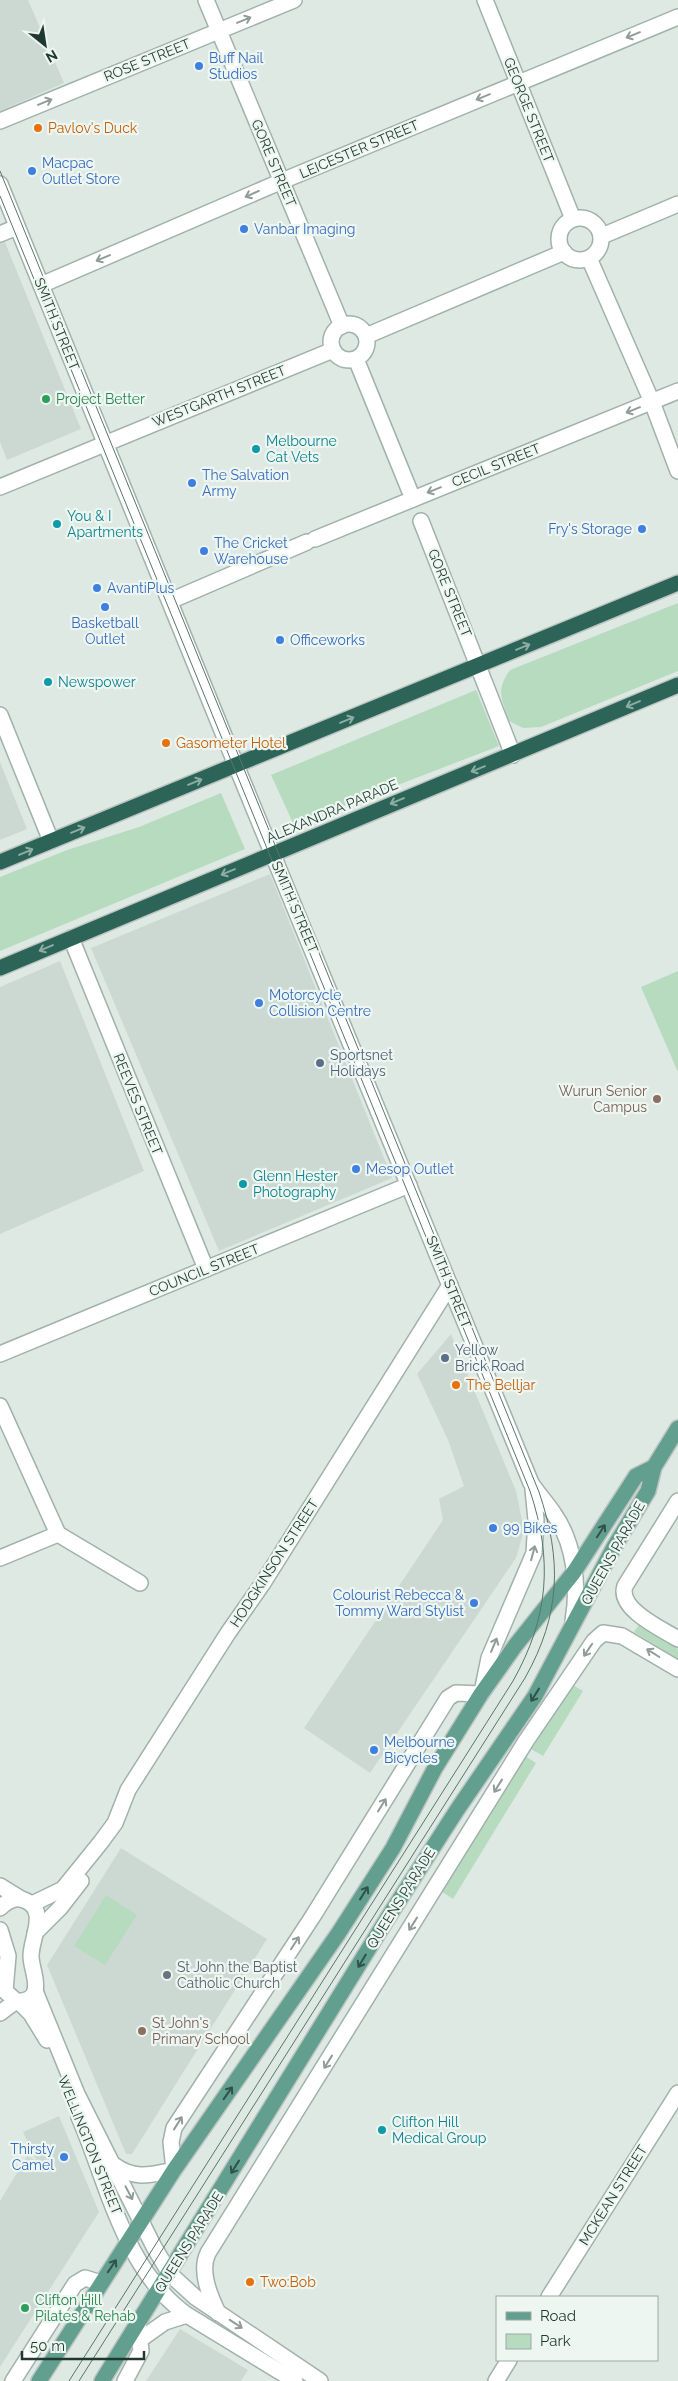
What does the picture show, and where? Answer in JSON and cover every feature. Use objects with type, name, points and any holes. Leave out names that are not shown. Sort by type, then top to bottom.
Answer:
[{"type":"highway","points":[[0,862],[678,583]]},
{"type":"highway","name":"ALEXANDRA PARADE","points":[[0,968],[678,685]]},
{"type":"main road","name":"QUEENS PARADE","points":[[102,2381],[170,2274],[387,1919],[457,1810],[535,1696],[614,1547],[648,1491],[654,1467],[678,1428]]},
{"type":"main road","name":"QUEENS PARADE","points":[[39,2381],[174,2170],[338,1934],[392,1848],[435,1768],[482,1693],[515,1646],[574,1572],[636,1476],[654,1467]]},
{"type":"street","name":"GORE STREET","points":[[206,0],[342,326]]},
{"type":"street","name":"ROSE STREET","points":[[0,121],[294,0]]},
{"type":"street","name":"GEORGE STREET","points":[[485,0],[573,219]]},
{"type":"street","name":"LEICESTER STREET","points":[[41,284],[678,16]]},
{"type":"street","name":"SMITH STREET","points":[[0,184],[531,1483],[555,1515],[570,1549],[576,1598],[570,1630]]},
{"type":"street","points":[[602,236],[678,204]]},
{"type":"street","points":[[580,218],[592,221],[602,236],[598,252],[589,258],[575,260],[564,252],[559,240],[563,227],[573,219],[580,218]]},
{"type":"street","points":[[0,234],[17,226]]},
{"type":"street","points":[[366,336],[564,252]]},
{"type":"street","points":[[589,258],[652,402],[678,471]]},
{"type":"street","points":[[353,325],[363,331],[366,336],[366,347],[356,359],[345,360],[332,350],[334,333],[342,326],[353,325]]},
{"type":"street","name":"WESTGARTH STREET","points":[[0,487],[105,442],[332,350]]},
{"type":"street","points":[[356,359],[413,499]]},
{"type":"street","name":"CECIL STREET","points":[[170,600],[678,391]]},
{"type":"street","name":"GORE STREET","points":[[421,521],[513,755]]},
{"type":"street","points":[[0,715],[51,841]]},
{"type":"street","name":"REEVES STREET","points":[[71,938],[206,1269]]},
{"type":"street","name":"COUNCIL STREET","points":[[0,1354],[409,1185]]},
{"type":"street","name":"HODGKINSON STREET","points":[[0,1908],[11,1900],[26,1901],[62,1888],[102,1842],[115,1823],[128,1790],[228,1633],[263,1583],[450,1285]]},
{"type":"street","points":[[0,1406],[58,1534],[140,1583]]},
{"type":"street","points":[[114,2165],[126,2173],[139,2176],[174,2170],[172,2142],[174,2128],[313,1916],[448,1698],[460,1693],[482,1693],[489,1658],[534,1553],[536,1520],[531,1483]]},
{"type":"street","name":"QUEENS PARADE","points":[[641,1617],[624,1597],[625,1586],[678,1501]]},
{"type":"street","points":[[0,1558],[58,1534]]},
{"type":"street","points":[[678,1639],[641,1617],[627,1638],[678,1668]]},
{"type":"street","name":"QUEENS PARADE","points":[[218,2313],[209,2291],[204,2265],[211,2247],[526,1741],[594,1641],[606,1632],[627,1638]]},
{"type":"street","name":"HODGKINSON STREET","points":[[35,1933],[74,1891],[89,1868],[102,1842]]},
{"type":"street","points":[[0,1886],[26,1901]]},
{"type":"street","name":"WELLINGTON STREET","points":[[26,1901],[38,1918],[31,1955],[35,1991],[77,2094],[154,2247],[170,2274],[191,2294],[320,2381]]},
{"type":"street","points":[[0,1930],[8,1956],[3,1983]]},
{"type":"street","name":"WELLINGTON STREET","points":[[3,1983],[7,1994],[18,2001],[31,2014],[50,2047],[129,2242],[143,2269],[175,2306],[187,2315],[295,2381]]},
{"type":"street","points":[[0,2013],[18,2001],[30,1998],[35,1991]]},
{"type":"street","name":"MCKEAN STREET","points":[[550,2296],[678,2093]]},
{"type":"street","points":[[13,2381],[71,2288],[85,2278],[101,2283]]},
{"type":"street","points":[[141,2340],[165,2322],[187,2315]]},
{"type":"street","points":[[125,2381],[140,2355],[141,2340],[138,2324]]},
{"type":"street","points":[[496,2381],[508,2361]]},
{"type":"shaded area","points":[[0,0],[28,0],[64,83],[0,111]]},
{"type":"shaded area","points":[[0,230],[81,429],[7,460],[0,442]]},
{"type":"shaded area","points":[[0,762],[27,829],[0,840]]},
{"type":"shaded area","points":[[270,874],[392,1178],[219,1251],[91,948]]},
{"type":"shaded area","points":[[60,961],[144,1171],[0,1234],[0,987]]},
{"type":"shaded area","points":[[451,1334],[516,1491],[524,1530],[516,1558],[370,1773],[304,1728],[443,1520],[439,1499],[464,1486],[448,1440],[417,1374]]},
{"type":"shaded area","name":"St John's Primary School","points":[[121,1848],[267,1939],[132,2154],[126,2154],[47,1965]]},
{"type":"shaded area","points":[[59,2116],[99,2212],[0,2367],[0,2201],[27,2156],[37,2161],[23,2132]]},
{"type":"shaded area","points":[[180,2329],[248,2370],[241,2381],[146,2381]]},
{"type":"green space","points":[[678,603],[678,671],[541,727],[523,728],[509,721],[502,700],[501,689],[505,677],[510,670]]},
{"type":"green space","points":[[476,690],[499,746],[294,825],[271,775]]},
{"type":"green space","points":[[221,793],[245,849],[0,951],[0,877],[67,850],[139,827]]},
{"type":"green space","points":[[678,971],[678,1072],[641,987]]},
{"type":"green space","points":[[639,1625],[678,1649],[678,1659],[634,1632]]},
{"type":"green space","points":[[571,1684],[583,1691],[543,1756],[531,1749]]},
{"type":"green space","points":[[525,1756],[536,1763],[453,1899],[442,1892]]},
{"type":"green space","points":[[106,1895],[137,1915],[105,1965],[74,1946]]},
{"type":"tram line","points":[[0,171],[539,1492],[552,1541],[554,1564],[554,1586],[546,1632],[525,1678],[79,2381]]},
{"type":"tram line","points":[[0,196],[530,1491],[542,1541],[544,1565],[544,1588],[534,1634],[513,1681],[69,2381]]},
{"type":"place","name":"Buff Nail Studios","points":[[199,66]]},
{"type":"place","name":"Pavlov's Duck","points":[[38,128]]},
{"type":"place","name":"Macpac Outlet Store","points":[[32,171]]},
{"type":"place","name":"Vanbar Imaging","points":[[244,229]]},
{"type":"place","name":"Project Better","points":[[46,399]]},
{"type":"place","name":"Melbourne Cat Vets","points":[[256,449]]},
{"type":"place","name":"The Salvation Army","points":[[192,483]]},
{"type":"place","name":"You & I Apartments","points":[[57,524]]},
{"type":"place","name":"Fry's Storage","points":[[642,529]]},
{"type":"place","name":"The Cricket Warehouse","points":[[204,551]]},
{"type":"place","name":"AvantiPlus","points":[[97,588]]},
{"type":"place","name":"Basketball Outlet","points":[[105,607]]},
{"type":"place","name":"Officeworks","points":[[280,640]]},
{"type":"place","name":"Newspower","points":[[48,682]]},
{"type":"place","name":"Gasometer Hotel","points":[[166,743]]},
{"type":"place","name":"Motorcycle Collision Centre","points":[[259,1003]]},
{"type":"place","name":"Sportsnet Holidays","points":[[320,1063]]},
{"type":"place","name":"Wurun Senior Campus","points":[[657,1099]]},
{"type":"place","name":"Mesop Outlet","points":[[356,1169]]},
{"type":"place","name":"Glenn Hester Photography","points":[[243,1184]]},
{"type":"place","name":"Yellow Brick Road","points":[[445,1358]]},
{"type":"place","name":"The Belljar","points":[[456,1385]]},
{"type":"place","name":"99 Bikes","points":[[493,1528]]},
{"type":"place","name":"Colourist Rebecca & Tommy Ward Stylist","points":[[474,1603]]},
{"type":"place","name":"Melbourne Bicycles","points":[[374,1750]]},
{"type":"place","name":"St John the Baptist Catholic Church","points":[[167,1975]]},
{"type":"place","name":"St John's Primary School","points":[[142,2031]]},
{"type":"place","name":"Clifton Hill Medical Group","points":[[382,2130]]},
{"type":"place","name":"Thirsty Camel","points":[[64,2157]]},
{"type":"place","name":"Two:Bob","points":[[250,2282]]},
{"type":"place","name":"Clifton Hill Pilates & Rehab","points":[[25,2308]]}]
